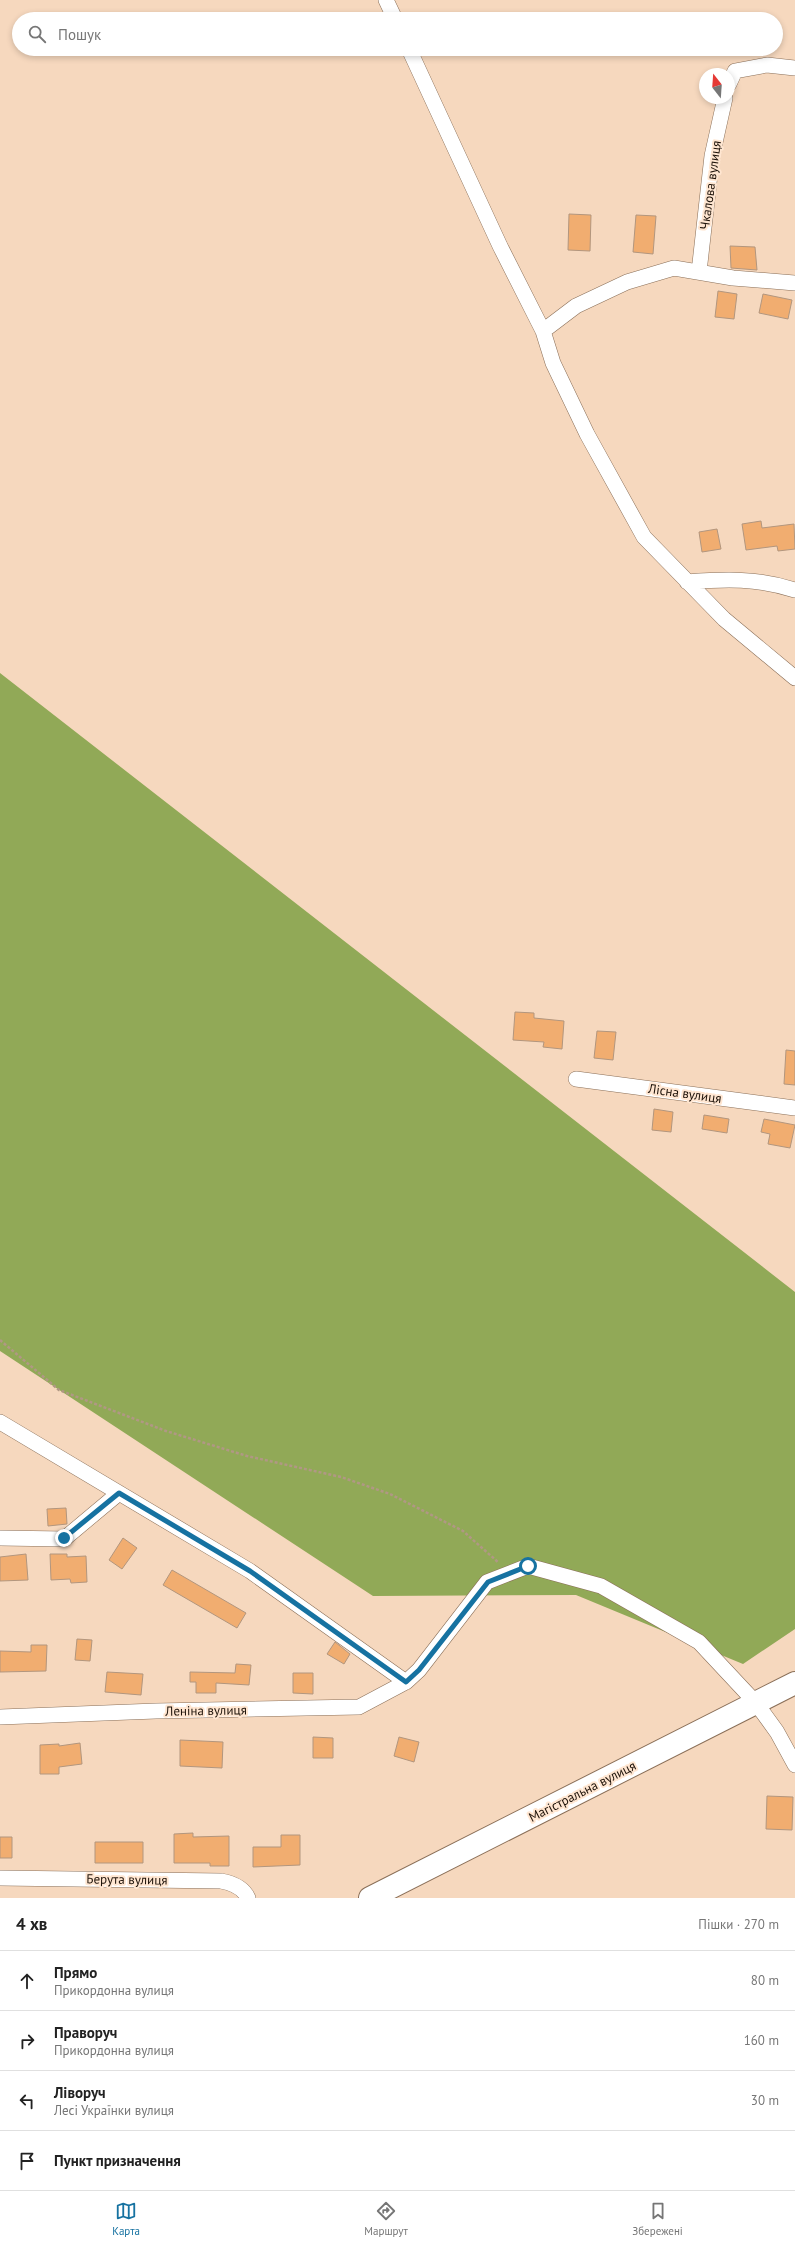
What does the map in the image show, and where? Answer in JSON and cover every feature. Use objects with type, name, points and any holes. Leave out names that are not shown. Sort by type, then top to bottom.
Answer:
[{"type":"main road","name":"Магістральна вулиця","points":[[370,1898],[795,1683]]},
{"type":"street","points":[[386,0],[392,12]]},
{"type":"street","points":[[412,56],[500,246],[543,331],[553,363],[587,434],[644,537],[724,619],[795,678]]},
{"type":"street","points":[[735,71],[767,65],[795,68]]},
{"type":"street","name":"Чкалова вулиця","points":[[699,272],[712,156],[724,104]]},
{"type":"street","points":[[543,331],[576,306],[627,282],[674,268],[733,278],[795,283]]},
{"type":"street","points":[[687,582],[731,579],[780,585],[795,590]]},
{"type":"street","name":"Лісна вулиця","points":[[576,1079],[795,1108]]},
{"type":"street","points":[[0,1422],[250,1571],[406,1682]]},
{"type":"street","points":[[0,1538],[64,1538],[119,1493]]},
{"type":"street","name":"Леніна вулиця","points":[[0,1717],[156,1711],[359,1707],[406,1682],[419,1670],[488,1582],[528,1566],[601,1586],[699,1642],[756,1703],[777,1732],[795,1765]]},
{"type":"street","name":"Берута вулиця","points":[[0,1878],[221,1880],[234,1884],[246,1892],[248,1898]]},
{"type":"path","points":[[0,1340],[60,1390],[166,1431],[246,1456],[341,1478],[390,1494],[463,1531],[511,1573]]},
{"type":"green space","points":[[0,673],[795,1292],[795,1629],[743,1664],[576,1595],[373,1596],[0,1351]]},
{"type":"building","points":[[569,214],[591,215],[590,251],[568,250]]},
{"type":"building","points":[[636,215],[656,216],[653,254],[633,252]]},
{"type":"building","points":[[730,246],[755,247],[757,270],[731,268]]},
{"type":"building","points":[[718,291],[737,294],[734,319],[715,317]]},
{"type":"building","points":[[763,294],[792,300],[788,319],[759,313]]},
{"type":"building","points":[[761,521],[762,528],[794,524],[795,549],[778,551],[777,546],[746,550],[742,524]]},
{"type":"building","points":[[717,529],[721,549],[702,552],[699,532]]},
{"type":"building","points":[[515,1012],[534,1013],[534,1018],[564,1021],[562,1049],[543,1047],[544,1042],[513,1040]]},
{"type":"building","points":[[597,1031],[616,1032],[613,1060],[594,1058]]},
{"type":"building","points":[[786,1050],[795,1051],[795,1085],[784,1084]]},
{"type":"building","points":[[654,1109],[673,1112],[671,1132],[652,1130]]},
{"type":"building","points":[[704,1115],[729,1119],[727,1133],[702,1129]]},
{"type":"building","points":[[764,1119],[795,1125],[790,1148],[768,1144],[770,1134],[761,1132]]},
{"type":"building","points":[[66,1508],[67,1524],[48,1526],[47,1509]]},
{"type":"building","points":[[123,1538],[137,1548],[122,1569],[109,1560]]},
{"type":"building","points":[[26,1554],[28,1580],[0,1581],[0,1557]]},
{"type":"building","points":[[50,1554],[67,1554],[67,1557],[86,1556],[87,1582],[71,1583],[70,1579],[51,1580]]},
{"type":"building","points":[[172,1570],[246,1613],[237,1628],[163,1585]]},
{"type":"building","points":[[77,1639],[92,1640],[90,1661],[75,1660]]},
{"type":"building","points":[[335,1642],[350,1654],[344,1664],[327,1654]]},
{"type":"building","points":[[31,1645],[47,1645],[46,1671],[0,1672],[0,1651],[31,1652]]},
{"type":"building","points":[[236,1664],[251,1665],[249,1685],[216,1683],[216,1693],[196,1693],[196,1682],[190,1682],[190,1672],[235,1673]]},
{"type":"building","points":[[107,1672],[143,1674],[141,1695],[105,1692]]},
{"type":"building","points":[[293,1673],[313,1673],[313,1694],[293,1693]]},
{"type":"building","points":[[313,1737],[333,1738],[333,1758],[313,1758]]},
{"type":"building","points":[[399,1737],[419,1742],[414,1762],[394,1756]]},
{"type":"building","points":[[180,1740],[223,1742],[222,1768],[180,1766]]},
{"type":"building","points":[[80,1743],[82,1764],[59,1767],[59,1774],[40,1774],[40,1745],[59,1744],[59,1746]]},
{"type":"building","points":[[767,1796],[793,1797],[792,1830],[766,1829]]},
{"type":"building","points":[[193,1833],[193,1837],[229,1836],[229,1866],[210,1866],[210,1863],[174,1863],[174,1834]]},
{"type":"building","points":[[281,1835],[300,1835],[300,1865],[253,1867],[253,1847],[281,1847]]},
{"type":"building","points":[[0,1837],[12,1837],[12,1858],[0,1858]]},
{"type":"building","points":[[95,1842],[143,1842],[143,1863],[95,1863]]},
{"type":"route","points":[[64,1538],[119,1493],[250,1571],[406,1682],[419,1670],[488,1582],[528,1566]]}]
